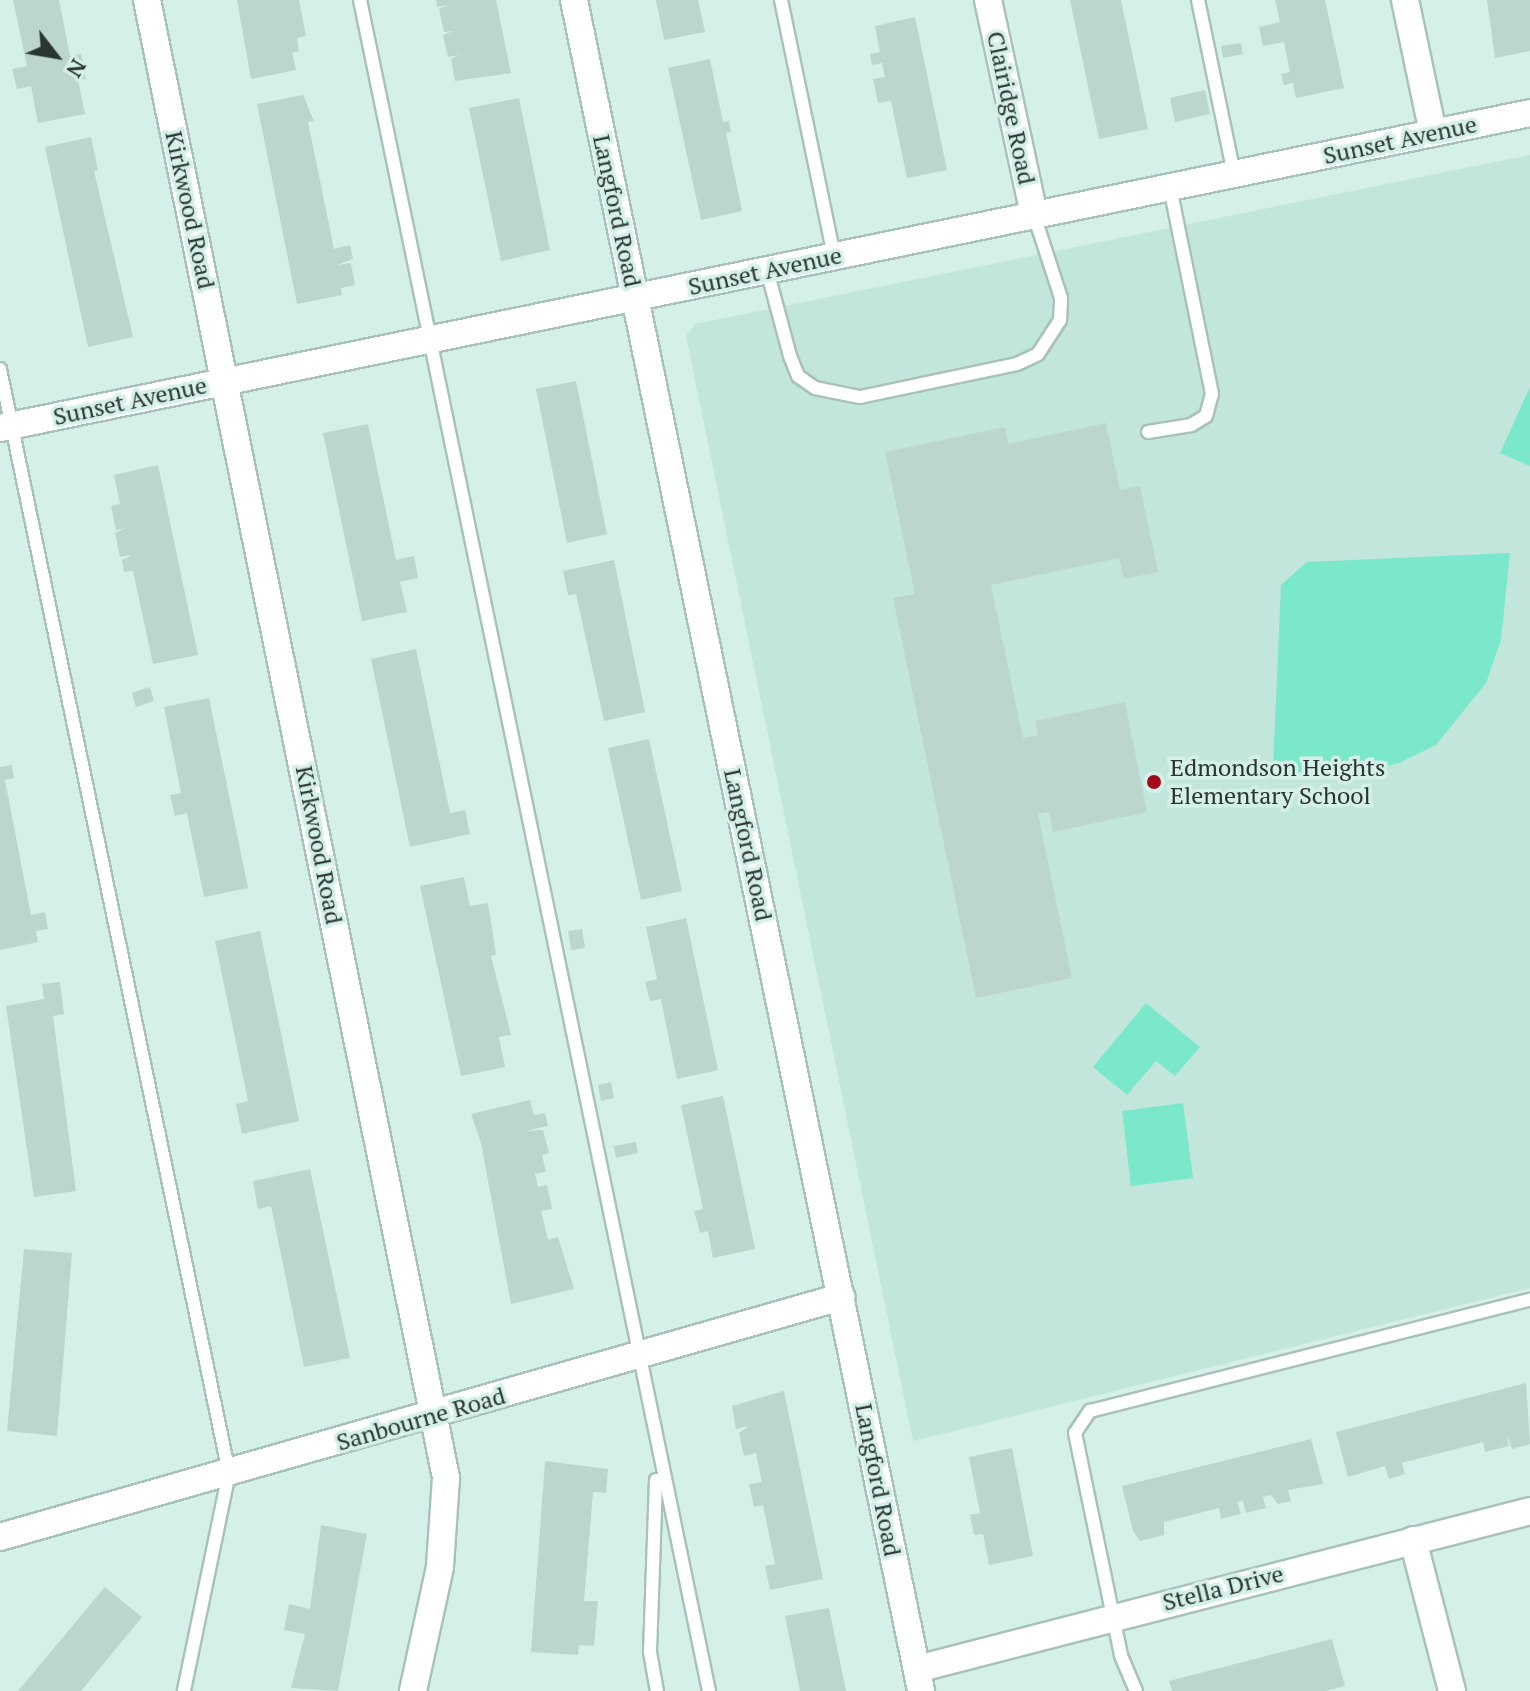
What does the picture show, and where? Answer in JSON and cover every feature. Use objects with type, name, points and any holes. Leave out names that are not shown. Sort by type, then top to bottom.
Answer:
[{"type":"street","name":"Kirkwood Road","points":[[147,0],[446,1478],[446,1520],[413,1691]]},
{"type":"street","name":"Langford Road","points":[[574,0],[919,1680]]},
{"type":"street","name":"Clairidge Road","points":[[988,0],[1034,215]]},
{"type":"street","points":[[1405,0],[1433,133]]},
{"type":"street","name":"Sunset Avenue","points":[[6,427],[1530,113]]},
{"type":"street","name":"Sanbourne Road","points":[[0,1537],[841,1297]]},
{"type":"street","name":"Stella Drive","points":[[919,1680],[1112,1616],[1530,1511]]},
{"type":"street","points":[[1413,1540],[1452,1691]]},
{"type":"lane","points":[[360,0],[657,1461],[709,1691]]},
{"type":"lane","points":[[781,0],[834,256]]},
{"type":"lane","points":[[1198,0],[1234,174]]},
{"type":"lane","points":[[1148,432],[1199,421],[1206,416],[1212,394],[1170,187]]},
{"type":"lane","points":[[767,270],[798,376],[815,388],[860,397],[989,370],[1038,354],[1060,320],[1061,298],[1034,215]]},
{"type":"lane","points":[[0,369],[6,427],[229,1473],[184,1691]]},
{"type":"lane","points":[[1136,1691],[1112,1616],[1075,1433],[1090,1411],[1530,1300]]},
{"type":"lane","points":[[657,1461],[650,1652],[657,1691]]},
{"type":"shaded area","name":"Edmondson Heights Elementary School","points":[[1530,155],[1530,1288],[913,1441],[686,336],[695,324]]},
{"type":"green space","points":[[1530,387],[1530,466],[1500,453]]},
{"type":"green space","points":[[1510,553],[1501,640],[1486,683],[1436,745],[1399,763],[1352,774],[1312,775],[1273,768],[1281,585],[1307,562]]},
{"type":"green space","points":[[1146,1003],[1200,1047],[1175,1076],[1156,1061],[1127,1095],[1093,1067]]},
{"type":"green space","points":[[1183,1103],[1193,1178],[1131,1186],[1122,1111]]},
{"type":"building","points":[[13,0],[59,0],[70,56],[81,54],[86,79],[78,80],[85,114],[38,123],[31,86],[17,89],[12,69],[27,66]]},
{"type":"building","points":[[237,0],[299,0],[306,36],[297,38],[299,51],[292,53],[296,70],[251,79]]},
{"type":"building","points":[[436,0],[496,0],[511,73],[455,81],[451,59],[459,55],[448,57],[443,35],[453,31],[444,32],[439,9],[448,5],[437,7]]},
{"type":"building","points":[[656,0],[698,0],[705,32],[664,40]]},
{"type":"building","points":[[1070,0],[1121,0],[1148,129],[1099,139]]},
{"type":"building","points":[[1275,0],[1325,0],[1344,88],[1296,98],[1293,83],[1284,85],[1281,74],[1290,72],[1284,42],[1263,46],[1259,27],[1280,22]]},
{"type":"building","points":[[1487,0],[1530,0],[1530,51],[1495,58]]},
{"type":"building","points":[[915,17],[947,170],[907,178],[891,101],[878,103],[873,79],[885,77],[882,63],[872,65],[870,54],[880,52],[875,26]]},
{"type":"building","points":[[1241,43],[1243,54],[1223,58],[1221,46]]},
{"type":"building","points":[[710,59],[723,122],[729,121],[731,132],[726,133],[742,211],[701,220],[668,68]]},
{"type":"building","points":[[1205,90],[1210,114],[1175,122],[1170,98]]},
{"type":"building","points":[[303,95],[314,121],[308,122],[334,249],[350,245],[353,259],[337,265],[351,263],[355,285],[341,288],[342,295],[297,304],[257,104]]},
{"type":"building","points":[[519,98],[550,250],[501,261],[469,108]]},
{"type":"building","points":[[91,137],[98,170],[94,171],[133,337],[88,347],[45,147]]},
{"type":"building","points":[[576,381],[607,534],[567,543],[536,389]]},
{"type":"building","points":[[1106,423],[1120,490],[1140,486],[1158,572],[1124,579],[1119,558],[991,585],[1023,738],[1038,735],[1035,721],[1125,702],[1147,812],[1053,832],[1049,812],[1038,814],[1072,978],[976,998],[893,598],[915,594],[885,452],[1005,427],[1008,444]]},
{"type":"building","points":[[368,424],[396,560],[414,556],[418,578],[400,582],[407,612],[362,621],[323,433]]},
{"type":"building","points":[[158,465],[198,655],[153,664],[133,571],[124,572],[122,560],[132,555],[120,557],[115,533],[126,528],[116,530],[111,506],[120,504],[114,475]]},
{"type":"building","points":[[614,560],[645,712],[604,721],[576,594],[568,595],[563,571]]},
{"type":"building","points":[[416,649],[450,813],[465,810],[470,834],[410,847],[371,659]]},
{"type":"building","points":[[150,687],[154,701],[136,707],[132,693]]},
{"type":"building","points":[[209,698],[248,888],[204,897],[187,813],[175,816],[170,795],[181,793],[164,707]]},
{"type":"building","points":[[649,739],[682,891],[641,900],[608,748]]},
{"type":"building","points":[[12,765],[14,778],[5,780],[31,915],[45,912],[48,929],[36,931],[38,942],[0,950],[0,767]]},
{"type":"building","points":[[464,877],[470,906],[488,903],[496,955],[491,956],[511,1035],[499,1037],[505,1067],[461,1076],[420,886]]},
{"type":"building","points":[[686,918],[718,1070],[677,1079],[661,999],[650,1001],[645,982],[657,979],[646,927]]},
{"type":"building","points":[[582,929],[585,948],[571,950],[568,931]]},
{"type":"building","points":[[260,931],[299,1121],[242,1134],[236,1104],[248,1101],[215,941]]},
{"type":"building","points":[[60,982],[64,1014],[53,1016],[76,1191],[34,1197],[6,1006],[44,999],[42,984]]},
{"type":"building","points":[[611,1082],[614,1098],[601,1101],[598,1085]]},
{"type":"building","points":[[723,1096],[755,1249],[713,1258],[708,1231],[700,1233],[694,1211],[703,1209],[681,1105]]},
{"type":"building","points":[[530,1100],[534,1115],[545,1113],[548,1126],[525,1131],[543,1130],[549,1153],[542,1155],[546,1172],[535,1174],[538,1187],[547,1185],[552,1209],[541,1211],[548,1240],[558,1237],[574,1289],[511,1304],[481,1143],[471,1114]]},
{"type":"building","points":[[636,1142],[638,1153],[616,1158],[614,1146]]},
{"type":"building","points":[[310,1169],[350,1358],[304,1367],[271,1206],[258,1209],[253,1181]]},
{"type":"building","points":[[24,1249],[72,1253],[57,1436],[7,1431]]},
{"type":"building","points":[[1526,1383],[1530,1444],[1512,1449],[1507,1436],[1509,1446],[1485,1452],[1483,1442],[1402,1463],[1405,1474],[1389,1479],[1385,1466],[1348,1477],[1336,1432]]},
{"type":"building","points":[[784,1391],[823,1579],[770,1590],[765,1566],[775,1564],[763,1505],[754,1507],[749,1484],[762,1482],[756,1453],[744,1456],[739,1433],[749,1426],[736,1429],[732,1406]]},
{"type":"building","points":[[1311,1439],[1323,1484],[1288,1490],[1291,1501],[1278,1504],[1271,1495],[1263,1497],[1266,1508],[1246,1513],[1243,1501],[1237,1502],[1241,1514],[1221,1519],[1219,1508],[1164,1522],[1164,1535],[1140,1541],[1133,1531],[1122,1486]]},
{"type":"building","points":[[1012,1448],[1033,1556],[989,1565],[983,1534],[974,1535],[970,1515],[980,1513],[969,1457]]},
{"type":"building","points":[[545,1461],[608,1469],[606,1493],[593,1492],[584,1601],[598,1601],[594,1646],[579,1645],[578,1655],[531,1652]]},
{"type":"building","points":[[321,1525],[367,1534],[338,1691],[291,1688],[305,1634],[284,1630],[289,1604],[310,1609]]},
{"type":"building","points":[[105,1587],[142,1617],[81,1691],[18,1691]]},
{"type":"building","points":[[829,1608],[846,1691],[800,1691],[785,1616]]},
{"type":"building","points":[[1332,1639],[1345,1686],[1326,1691],[1172,1691],[1169,1681]]},
{"type":"place","name":"Edmondson Heights Elementary School","points":[[1154,782]]}]
